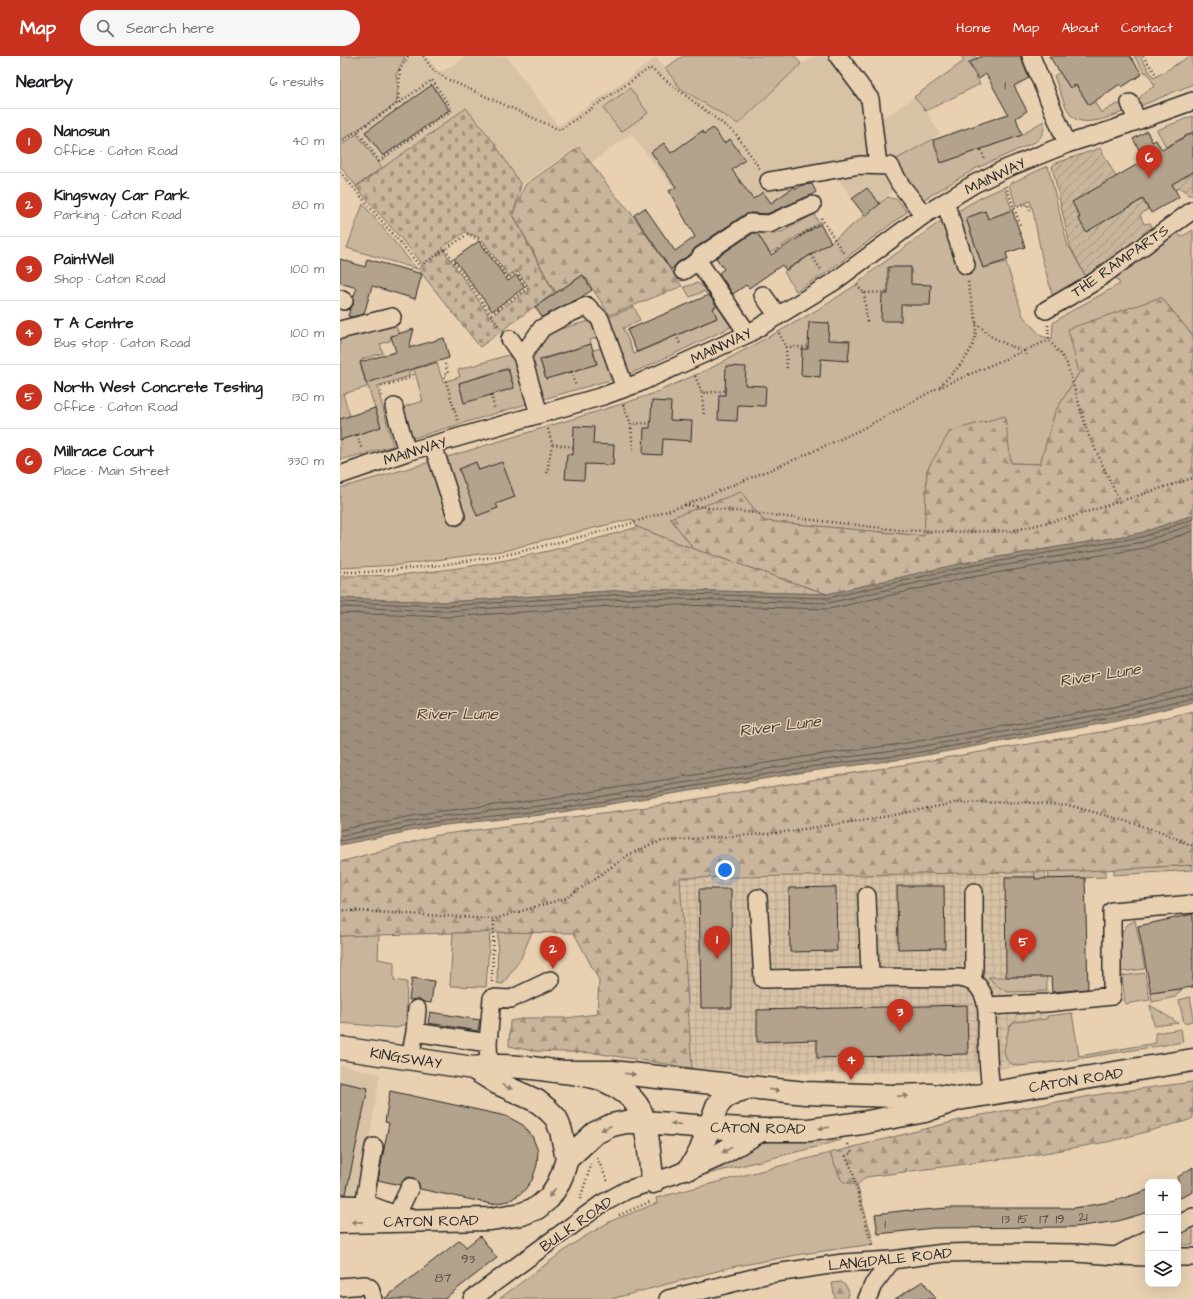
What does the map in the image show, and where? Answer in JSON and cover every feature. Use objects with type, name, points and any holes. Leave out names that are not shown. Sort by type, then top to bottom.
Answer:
[{"type":"main road","name":"KINGSWAY","points":[[340,1048],[481,1067]]},
{"type":"main road","name":"CATON ROAD","points":[[564,1072],[612,1072],[805,1094],[873,1096],[930,1095],[958,1098],[992,1094],[1193,1060]]},
{"type":"main road","points":[[481,1067],[525,1067],[594,1077],[629,1096],[636,1104],[644,1122],[653,1182]]},
{"type":"main road","points":[[481,1067],[498,1083],[537,1101],[548,1110],[560,1126],[567,1159]]},
{"type":"main road","points":[[690,1168],[700,1152],[717,1106],[724,1098],[734,1092],[750,1087]]},
{"type":"main road","name":"CATON ROAD","points":[[340,1222],[395,1218],[490,1219],[522,1214],[537,1208],[549,1198],[557,1186],[567,1159],[595,1133],[612,1125],[626,1122],[761,1130],[809,1130],[862,1123],[925,1111],[958,1098]]},
{"type":"main road","points":[[690,1168],[719,1154],[761,1130]]},
{"type":"street","points":[[838,56],[870,99],[878,165]]},
{"type":"street","points":[[1031,56],[1067,144]]},
{"type":"street","name":"MAINWAY","points":[[340,475],[407,452],[603,396],[626,388],[690,360],[748,334],[834,282],[848,265],[974,184],[1001,171],[1067,144],[1193,101]]},
{"type":"street","points":[[1130,103],[1137,121]]},
{"type":"street","points":[[769,182],[860,164],[890,166],[900,184],[924,215]]},
{"type":"street","points":[[945,202],[966,265]]},
{"type":"street","points":[[683,271],[701,256],[750,223],[770,224],[812,205]]},
{"type":"street","name":"THE RAMPARTS","points":[[1046,310],[1094,282],[1193,210]]},
{"type":"street","points":[[698,260],[748,334]]},
{"type":"street","points":[[763,295],[775,318]]},
{"type":"street","points":[[522,356],[542,328],[587,306],[600,319],[626,388]]},
{"type":"street","points":[[340,330],[392,317]]},
{"type":"street","points":[[510,339],[522,356],[541,414]]},
{"type":"street","points":[[394,407],[407,452]]},
{"type":"street","points":[[433,445],[456,516]]},
{"type":"street","points":[[972,982],[974,969],[974,892]]},
{"type":"street","points":[[867,896],[870,977]]},
{"type":"street","points":[[758,898],[763,979],[870,977],[959,978],[972,982],[980,987],[984,995],[986,1006],[989,1077],[992,1094]]},
{"type":"street","points":[[986,1006],[1047,1003],[1112,996],[1112,911],[1193,904]]},
{"type":"street","points":[[481,1067],[488,1043],[492,998],[511,999],[551,980]]},
{"type":"street","points":[[410,1058],[418,1009]]},
{"type":"street","points":[[414,1032],[488,1043]]},
{"type":"street","points":[[364,1205],[374,1147]]},
{"type":"street","name":"BULK ROAD","points":[[472,1299],[600,1205],[627,1190],[674,1175],[690,1168]]},
{"type":"street","points":[[340,1204],[370,1205],[395,1218],[410,1187]]},
{"type":"street","points":[[1181,1223],[1193,1217]]},
{"type":"street","points":[[1116,1256],[1145,1241]]},
{"type":"street","name":"LANGDALE ROAD","points":[[668,1299],[769,1274],[843,1263],[892,1260],[944,1253],[1076,1253],[1145,1257]]},
{"type":"street","points":[[1181,1257],[1193,1257]]},
{"type":"street","points":[[867,1299],[873,1285],[892,1260]]},
{"type":"street","points":[[340,1287],[365,1286],[370,1288],[373,1299]]},
{"type":"path","points":[[398,104],[400,70],[408,56]]},
{"type":"path","points":[[423,56],[434,71],[447,79],[560,130],[650,68],[736,134],[769,182]]},
{"type":"path","points":[[1143,56],[1155,73]]},
{"type":"path","points":[[340,143],[432,80],[452,110],[379,161],[358,131]]},
{"type":"path","points":[[1001,171],[1021,228]]},
{"type":"path","points":[[340,172],[420,266],[468,234],[480,240],[508,278],[516,272],[528,288],[491,314]]},
{"type":"path","points":[[1014,208],[1028,204],[1030,211]]},
{"type":"path","points":[[812,205],[823,221],[864,293],[867,322]]},
{"type":"path","points":[[800,236],[823,221]]},
{"type":"path","points":[[445,249],[510,339]]},
{"type":"path","points":[[938,388],[964,360],[973,346],[976,333],[976,323],[969,295],[966,265]]},
{"type":"path","points":[[864,293],[888,292]]},
{"type":"path","points":[[775,318],[786,347],[787,371]]},
{"type":"path","points":[[976,323],[992,337],[1008,346],[1024,351],[1027,356]]},
{"type":"path","points":[[340,572],[368,572],[441,565],[510,554],[617,528],[685,505],[796,459],[860,430],[938,388],[1049,340],[1066,361],[1088,434],[1120,502]]},
{"type":"path","points":[[786,347],[808,347]]},
{"type":"path","points":[[690,360],[702,393],[704,417]]},
{"type":"path","points":[[446,364],[448,373],[444,375],[459,426]]},
{"type":"path","points":[[1063,366],[1067,365]]},
{"type":"path","points":[[987,367],[989,372]]},
{"type":"path","points":[[626,388],[621,402],[631,424],[633,452]]},
{"type":"path","points":[[702,393],[725,391]]},
{"type":"path","points":[[541,414],[552,444],[547,472]]},
{"type":"path","points":[[631,424],[650,422]]},
{"type":"path","points":[[552,444],[573,447]]},
{"type":"path","points":[[685,505],[899,530],[948,532],[1011,531],[1071,517],[1193,478]]},
{"type":"path","points":[[340,910],[494,919],[566,898],[583,888],[630,854],[650,844],[670,840],[778,833],[955,804],[1022,802],[1072,806],[1160,831],[1193,846]]},
{"type":"path","points":[[492,982],[494,919]]},
{"type":"path","points":[[848,1144],[852,1153],[846,1156],[853,1172],[854,1183],[872,1249]]},
{"type":"path","points":[[578,1220],[579,1201],[595,1154],[610,1186]]},
{"type":"shaded area","points":[[340,56],[426,56],[437,70],[443,71],[467,56],[507,56],[558,126],[656,57],[680,88],[738,124],[801,64],[816,56],[827,56],[862,103],[870,123],[893,112],[914,97],[926,111],[940,134],[895,160],[900,184],[879,203],[880,204],[865,216],[833,172],[814,183],[810,180],[796,189],[794,186],[762,209],[691,210],[631,134],[592,162],[579,145],[521,185],[495,144],[466,109],[356,187],[340,167]]},
{"type":"shaded area","points":[[1045,871],[1047,1019],[1064,1061],[972,1072],[762,1074],[692,1068],[680,878]]},
{"type":"shaded area","points":[[340,1065],[380,1074],[357,1215],[340,1213]]},
{"type":"green space","points":[[340,56],[405,56],[396,75],[398,88],[396,104],[340,141]]},
{"type":"green space","points":[[683,56],[795,56],[801,64],[738,124],[680,88],[665,68]]},
{"type":"green space","points":[[961,56],[975,56],[977,58],[968,63],[980,84],[926,111],[914,97],[964,61]]},
{"type":"green space","points":[[1085,56],[1063,77],[1070,88],[1076,85],[1089,105],[1094,101],[1101,113],[1117,104],[1121,104],[1126,111],[1105,118],[1089,121],[1075,119],[1070,114],[1054,76]]},
{"type":"green space","points":[[1134,56],[1140,56],[1154,78],[1192,56],[1193,84],[1138,107],[1139,100],[1145,92],[1155,86],[1147,72],[1145,73]]},
{"type":"green space","points":[[630,88],[648,113],[621,132],[603,108]]},
{"type":"green space","points":[[466,108],[495,144],[521,185],[513,215],[554,293],[480,347],[418,269],[423,265],[418,258],[356,187]],"holes":[[[465,232],[481,238],[508,276],[517,270],[530,289],[490,317],[442,248]]]},
{"type":"green space","points":[[1193,116],[1193,132],[1166,147],[1157,130]]},
{"type":"green space","points":[[1044,121],[1044,128],[1040,138],[1035,142],[975,169],[921,201],[895,160],[933,139],[941,163],[1022,135]]},
{"type":"green space","points":[[357,134],[382,168],[356,186],[340,166],[340,146]]},
{"type":"green space","points":[[579,147],[614,194],[629,210],[682,286],[610,315],[583,275],[555,293],[513,214],[525,185]]},
{"type":"green space","points":[[1100,148],[1116,177],[1072,202],[1080,217],[1078,218],[1086,231],[1142,200],[1148,209],[1140,215],[1144,224],[1150,223],[1156,233],[1087,279],[1070,246],[1052,166],[1056,163]]},
{"type":"green space","points":[[1048,166],[1068,247],[1070,248],[1087,279],[1053,297],[1042,258],[1030,201],[1016,206],[1009,184]]},
{"type":"green space","points":[[1193,172],[1193,195],[1188,195],[1184,189],[1182,190],[1180,187],[1175,190],[1172,184]]},
{"type":"green space","points":[[1004,187],[1012,210],[988,219],[985,211],[966,218],[983,268],[1006,262],[1023,316],[1041,336],[1052,339],[1053,323],[1066,314],[1120,284],[1113,273],[1175,229],[1181,237],[1193,230],[1193,336],[1161,297],[1079,373],[1055,412],[1040,464],[1011,463],[927,470],[925,536],[763,521],[670,518],[694,549],[637,527],[632,519],[531,543],[509,550],[399,565],[340,568],[340,488],[625,403],[655,393],[713,367],[827,304],[854,286],[941,221],[980,198]]},
{"type":"green space","points":[[888,197],[897,199],[907,212],[826,273],[796,291],[784,272],[831,242]]},
{"type":"green space","points":[[363,204],[417,269],[347,248]]},
{"type":"green space","points":[[814,214],[819,223],[770,253],[755,232],[775,234],[786,230]]},
{"type":"green space","points":[[697,283],[705,288],[731,327],[627,375],[621,361],[626,358],[621,360],[609,317],[634,307],[640,320],[623,328],[634,354],[717,318],[705,291],[690,297],[684,287]]},
{"type":"green space","points":[[1161,297],[1193,336],[1193,515],[1141,533],[963,563],[827,594],[694,549],[670,518],[741,492],[764,521],[924,536],[927,470],[950,431],[1005,416],[1011,463],[1040,464],[1055,412],[1079,373],[1068,329]]},
{"type":"green space","points":[[589,321],[600,337],[590,340],[591,344],[540,359],[546,379],[597,364],[593,350],[602,348],[613,379],[540,400],[529,363],[532,348],[553,331]]},
{"type":"green space","points":[[395,324],[399,334],[391,336],[390,341],[380,344],[383,353],[362,359],[362,362],[360,363],[367,387],[343,394],[350,416],[340,419],[340,339]]},
{"type":"green space","points":[[508,355],[519,365],[530,403],[410,439],[403,411],[406,406],[423,401],[414,369],[437,363],[443,382],[460,377],[458,370]],"holes":[[[508,368],[514,388],[464,402],[459,383]]]},
{"type":"green space","points":[[408,370],[410,376],[377,386],[393,446],[340,460],[340,440],[381,427],[367,383]]},
{"type":"green space","points":[[637,527],[694,549],[827,594],[641,589],[447,602],[340,598],[340,576],[399,575],[465,567],[552,550]]},
{"type":"green space","points":[[1193,711],[1193,865],[1084,871],[680,878],[692,1068],[595,1053],[533,1051],[509,1046],[510,1021],[527,1018],[566,1018],[597,1014],[599,980],[574,933],[490,932],[340,936],[340,862],[438,835],[655,806],[1119,729]]},
{"type":"green space","points":[[1193,865],[1193,870],[1114,875],[1114,869]]},
{"type":"green space","points":[[1106,870],[1106,877],[1049,879],[1048,871]]},
{"type":"green space","points":[[1034,871],[1045,871],[1047,991],[1008,992],[997,986],[988,977],[1036,977]]},
{"type":"green space","points":[[1135,920],[1145,969],[1121,972],[1122,932],[1127,925]]},
{"type":"green space","points":[[490,932],[486,987],[450,986],[453,933]]},
{"type":"green space","points":[[498,932],[532,932],[521,958],[503,984],[497,983]]},
{"type":"green space","points":[[379,934],[378,959],[394,962],[394,980],[407,982],[406,1023],[397,1028],[340,1023],[340,936]]},
{"type":"green space","points":[[1145,973],[1150,1000],[1125,1004],[1122,976]]},
{"type":"green space","points":[[1182,989],[1175,997],[1152,1002],[1151,993]]},
{"type":"green space","points":[[1190,997],[1193,1021],[1184,1023],[1179,1000]]},
{"type":"green space","points":[[1150,1005],[1178,1023],[1154,1026]]},
{"type":"green space","points":[[1072,1013],[1079,1056],[1156,1043],[1155,1033],[1181,1029],[1183,1042],[1064,1061],[1019,1066],[1012,1064],[1006,1059],[1004,1050],[1009,1027],[1014,1022],[1047,1019],[1047,1016]]},
{"type":"green space","points":[[1193,1082],[1193,1118],[1112,1141],[1033,1155],[866,1177],[857,1185],[844,1182],[841,1179],[830,1153],[976,1116],[1108,1093]]},
{"type":"green space","points":[[840,1136],[841,1140],[820,1146],[692,1178],[760,1143],[778,1140]]},
{"type":"green space","points":[[830,1153],[841,1179],[857,1185],[874,1244],[802,1254],[732,1267],[611,1299],[499,1299],[579,1240],[611,1221],[657,1203],[656,1198]]},
{"type":"green space","points":[[1193,1226],[1193,1245],[1181,1245],[1181,1232]]},
{"type":"green space","points":[[841,1282],[846,1286],[849,1292],[846,1299],[835,1299],[832,1283]]},
{"type":"water","name":"River Lune","points":[[1193,515],[1193,702],[1117,721],[904,759],[811,771],[550,814],[436,826],[340,845],[340,598],[447,602],[641,589],[827,594],[963,563],[1141,533]]},
{"type":"building","points":[[982,56],[1020,56],[1029,78],[1014,86],[1027,111],[1016,118],[1022,135],[941,163],[933,140],[1008,114],[986,74],[979,79],[969,63]]},
{"type":"building","points":[[1049,56],[1130,56],[1142,74],[1122,87],[1120,84],[1089,105],[1076,85],[1070,88]]},
{"type":"building","points":[[432,85],[449,110],[383,156],[365,132]]},
{"type":"building","points":[[713,128],[724,143],[730,139],[745,160],[732,170],[753,199],[763,192],[771,203],[794,187],[796,189],[802,185],[812,184],[816,192],[767,214],[751,213],[744,215],[695,248],[691,254],[677,263],[671,270],[634,215],[645,208],[675,251],[695,237],[669,191],[676,187],[651,152],[664,143],[671,153],[702,131],[704,134]]},
{"type":"building","points":[[1147,131],[1152,142],[1156,140],[1162,150],[1193,132],[1193,172],[1172,184],[1179,197],[1151,213],[1143,199],[1086,232],[1078,218],[1080,217],[1072,202],[1145,160],[1133,139]]},
{"type":"building","points":[[867,188],[880,204],[865,216],[852,199]]},
{"type":"building","points":[[1012,210],[1025,247],[1006,253],[1008,260],[983,268],[966,218],[985,211],[988,219]]},
{"type":"building","points":[[820,224],[831,242],[786,270],[782,265],[749,288],[746,285],[733,294],[719,273],[724,269],[716,258],[753,233],[757,233],[771,255]]},
{"type":"building","points":[[479,241],[508,281],[516,275],[525,287],[492,311],[454,259]]},
{"type":"building","points":[[340,259],[365,267],[367,259],[422,274],[415,299],[372,286],[364,314],[352,317],[348,316],[353,305],[353,298],[357,288],[340,283]]},
{"type":"building","points":[[888,267],[911,267],[911,284],[931,285],[930,305],[901,305],[901,321],[881,321],[882,294],[888,294]]},
{"type":"building","points":[[583,275],[592,290],[580,298],[542,317],[535,307]]},
{"type":"building","points":[[709,295],[717,306],[713,308],[717,318],[637,352],[627,330]]},
{"type":"building","points":[[809,322],[829,323],[828,340],[850,341],[848,361],[821,359],[820,377],[801,375],[802,349],[808,349]]},
{"type":"building","points":[[414,329],[409,348],[444,338],[449,358],[366,383],[360,362],[396,352],[391,336]]},
{"type":"building","points":[[591,344],[597,364],[546,379],[540,360]]},
{"type":"building","points":[[726,366],[746,367],[745,385],[766,386],[765,406],[738,405],[737,421],[718,420],[719,395],[725,395]]},
{"type":"building","points":[[508,369],[514,388],[464,403],[459,383]]},
{"type":"building","points":[[652,401],[671,402],[670,420],[692,421],[691,441],[663,439],[662,455],[643,454],[644,428],[650,428]]},
{"type":"building","points":[[375,408],[381,427],[340,440],[340,419]]},
{"type":"building","points":[[574,426],[594,427],[593,444],[614,445],[613,465],[585,464],[584,480],[565,479],[567,454],[573,455]]},
{"type":"building","points":[[476,462],[479,470],[502,462],[515,497],[496,504],[498,508],[477,516],[459,469]]},
{"type":"building","points":[[1005,877],[1035,877],[1035,879],[1085,878],[1088,989],[1052,992],[1051,977],[1006,977]]},
{"type":"building","points":[[897,886],[944,886],[945,948],[898,949]]},
{"type":"building","points":[[836,887],[837,951],[790,952],[789,888]]},
{"type":"building","points":[[699,889],[731,889],[732,1008],[701,1008]]},
{"type":"building","points":[[1193,914],[1193,987],[1151,993],[1138,926]]},
{"type":"building","points":[[412,978],[434,981],[431,1003],[418,999],[409,1000]]},
{"type":"building","points":[[967,1005],[968,1054],[817,1058],[817,1040],[757,1042],[757,1010]]},
{"type":"building","points":[[430,1012],[480,1020],[478,1031],[428,1023]]},
{"type":"building","points":[[340,1082],[368,1088],[346,1194],[340,1194]]},
{"type":"building","points":[[390,1091],[506,1116],[523,1125],[532,1136],[538,1151],[537,1165],[532,1180],[523,1192],[509,1201],[492,1204],[420,1189],[418,1182],[414,1178],[409,1177],[405,1179],[400,1185],[378,1180],[389,1123],[385,1122]]},
{"type":"building","points":[[1193,1167],[1193,1192],[1181,1198],[1181,1179],[1178,1179],[1178,1177]]},
{"type":"building","points":[[1145,1191],[1145,1213],[1118,1221],[1075,1227],[934,1228],[878,1234],[875,1214],[909,1210],[949,1208],[1074,1208],[1115,1201]]},
{"type":"building","points":[[480,1236],[497,1258],[444,1299],[384,1299],[460,1240],[466,1247]]},
{"type":"building","points":[[923,1281],[936,1299],[895,1299]]},
{"type":"place","name":"Millrace Court","points":[[1149,178]]},
{"type":"place","name":"Nanosun","points":[[717,959]]},
{"type":"place","name":"North West Concrete Testing","points":[[1023,962]]},
{"type":"place","name":"Kingsway Car Park","points":[[553,969]]},
{"type":"place","name":"PaintWell","points":[[900,1032]]},
{"type":"place","name":"T A Centre","points":[[851,1080]]}]
